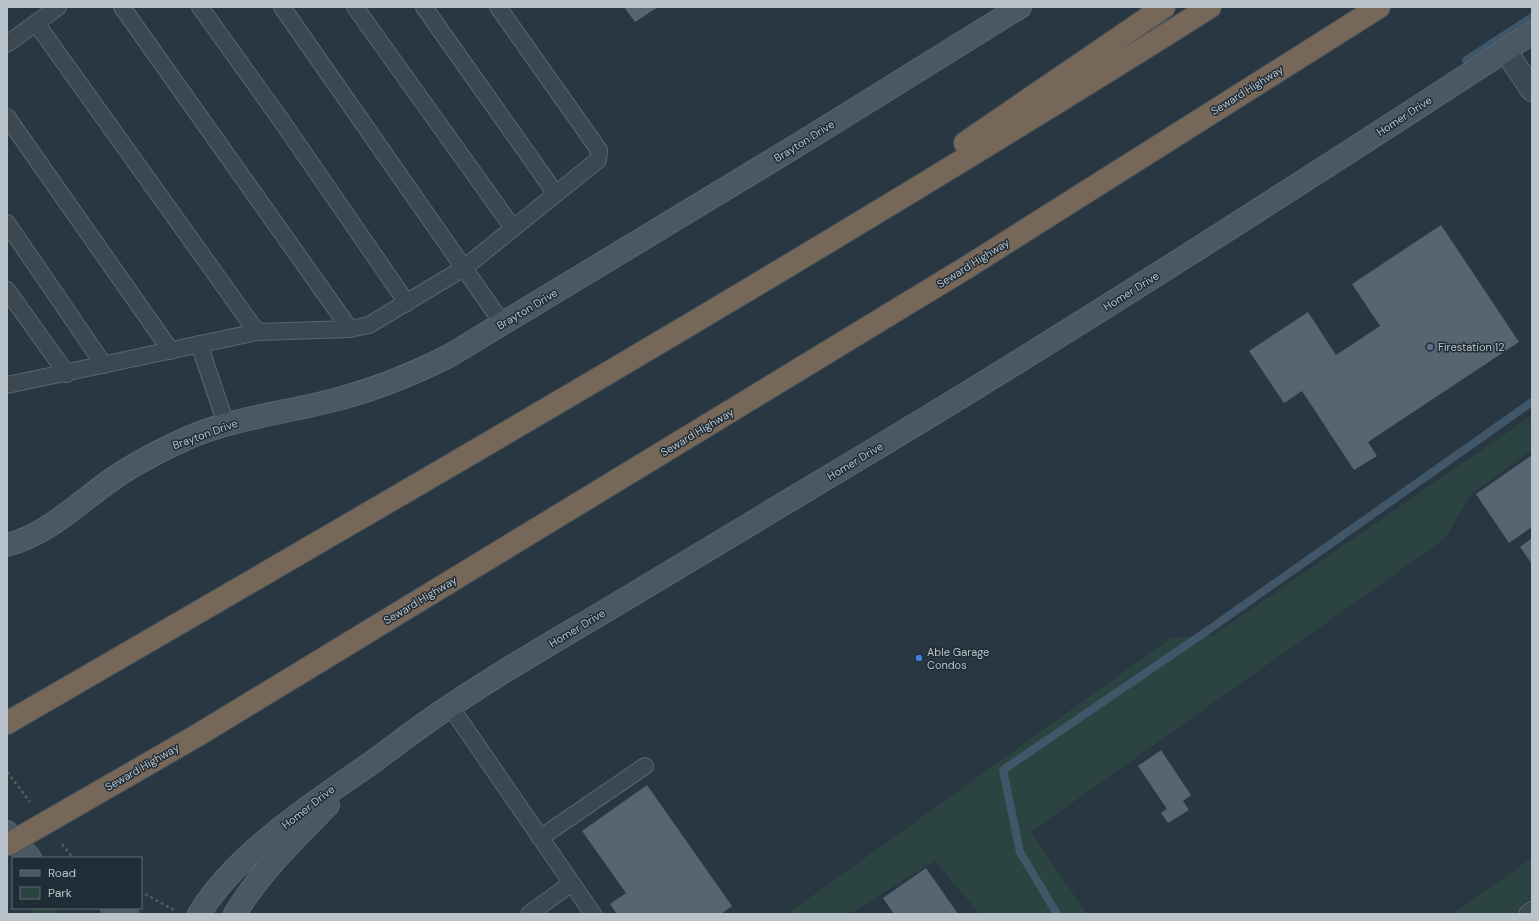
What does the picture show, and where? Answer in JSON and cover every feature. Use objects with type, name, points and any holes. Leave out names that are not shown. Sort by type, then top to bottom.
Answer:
[{"type":"highway","points":[[766,280],[1164,7]]},
{"type":"highway","points":[[7,723],[766,280],[1031,120],[1210,7]]},
{"type":"highway","name":"Seward Highway","points":[[7,845],[198,735],[969,266],[1379,7]]},
{"type":"highway","points":[[1356,22],[1384,7]]},
{"type":"street","name":"Brayton Drive","points":[[7,545],[34,536],[114,478],[146,458],[193,436],[226,424],[330,401],[380,385],[431,365],[503,324],[795,147],[1020,7]]},
{"type":"street","name":"Homer Drive","points":[[199,914],[217,889],[242,863],[290,820],[330,790],[450,706],[987,381],[1276,200],[1532,33]]},
{"type":"street","points":[[1505,50],[1532,90]]},
{"type":"street","points":[[235,914],[269,867],[367,765]]},
{"type":"street","points":[[7,832],[29,857]]},
{"type":"street","points":[[114,909],[127,914]]},
{"type":"lane","points":[[7,44],[58,7]]},
{"type":"lane","points":[[122,7],[350,329]]},
{"type":"lane","points":[[200,7],[281,120],[407,303]]},
{"type":"lane","points":[[282,7],[503,324]]},
{"type":"lane","points":[[355,7],[514,228]]},
{"type":"lane","points":[[424,7],[556,194]]},
{"type":"lane","points":[[7,386],[257,332],[350,329],[369,325],[464,268],[598,160],[599,150],[498,7]]},
{"type":"lane","points":[[36,23],[257,332]]},
{"type":"lane","points":[[7,117],[170,351]]},
{"type":"lane","points":[[7,223],[104,365]]},
{"type":"lane","points":[[7,290],[67,374]]},
{"type":"lane","points":[[199,344],[226,424]]},
{"type":"lane","points":[[450,706],[594,914]]},
{"type":"lane","points":[[540,838],[645,766]]},
{"type":"lane","points":[[529,914],[572,883]]},
{"type":"lane","points":[[1527,914],[1532,910]]},
{"type":"path","points":[[142,893],[181,914]]},
{"type":"green space","points":[[1532,415],[1532,450],[1470,495],[1446,538],[1031,832],[1087,914],[980,914],[935,861],[849,914],[794,914],[791,911],[1171,638],[1214,635]]},
{"type":"green space","points":[[1532,858],[1532,901],[1514,914],[1452,914]]},
{"type":"green space","points":[[30,909],[53,909],[60,914],[32,914]]},
{"type":"building","points":[[624,7],[658,7],[635,22]]},
{"type":"building","name":"Firestation 12","points":[[1441,225],[1519,342],[1368,442],[1377,456],[1354,470],[1302,391],[1284,403],[1249,351],[1308,312],[1336,355],[1380,326],[1352,284]]},
{"type":"building","points":[[1532,455],[1532,527],[1509,543],[1476,494]]},
{"type":"building","points":[[1532,538],[1532,564],[1520,547]]},
{"type":"building","points":[[1161,750],[1191,795],[1183,801],[1189,810],[1168,823],[1161,813],[1167,809],[1138,766]]},
{"type":"building","points":[[647,785],[732,906],[721,914],[617,914],[610,904],[626,893],[582,831]]},
{"type":"building","points":[[926,868],[958,914],[894,914],[883,898]]},
{"type":"waterway","points":[[1466,60],[1532,17]]},
{"type":"waterway","points":[[1057,914],[1020,852],[1003,770],[1207,631],[1532,402]]},
{"type":"place","name":"Firestation 12","points":[[1430,347]]},
{"type":"place","name":"Able Garage Condos","points":[[919,658]]}]
